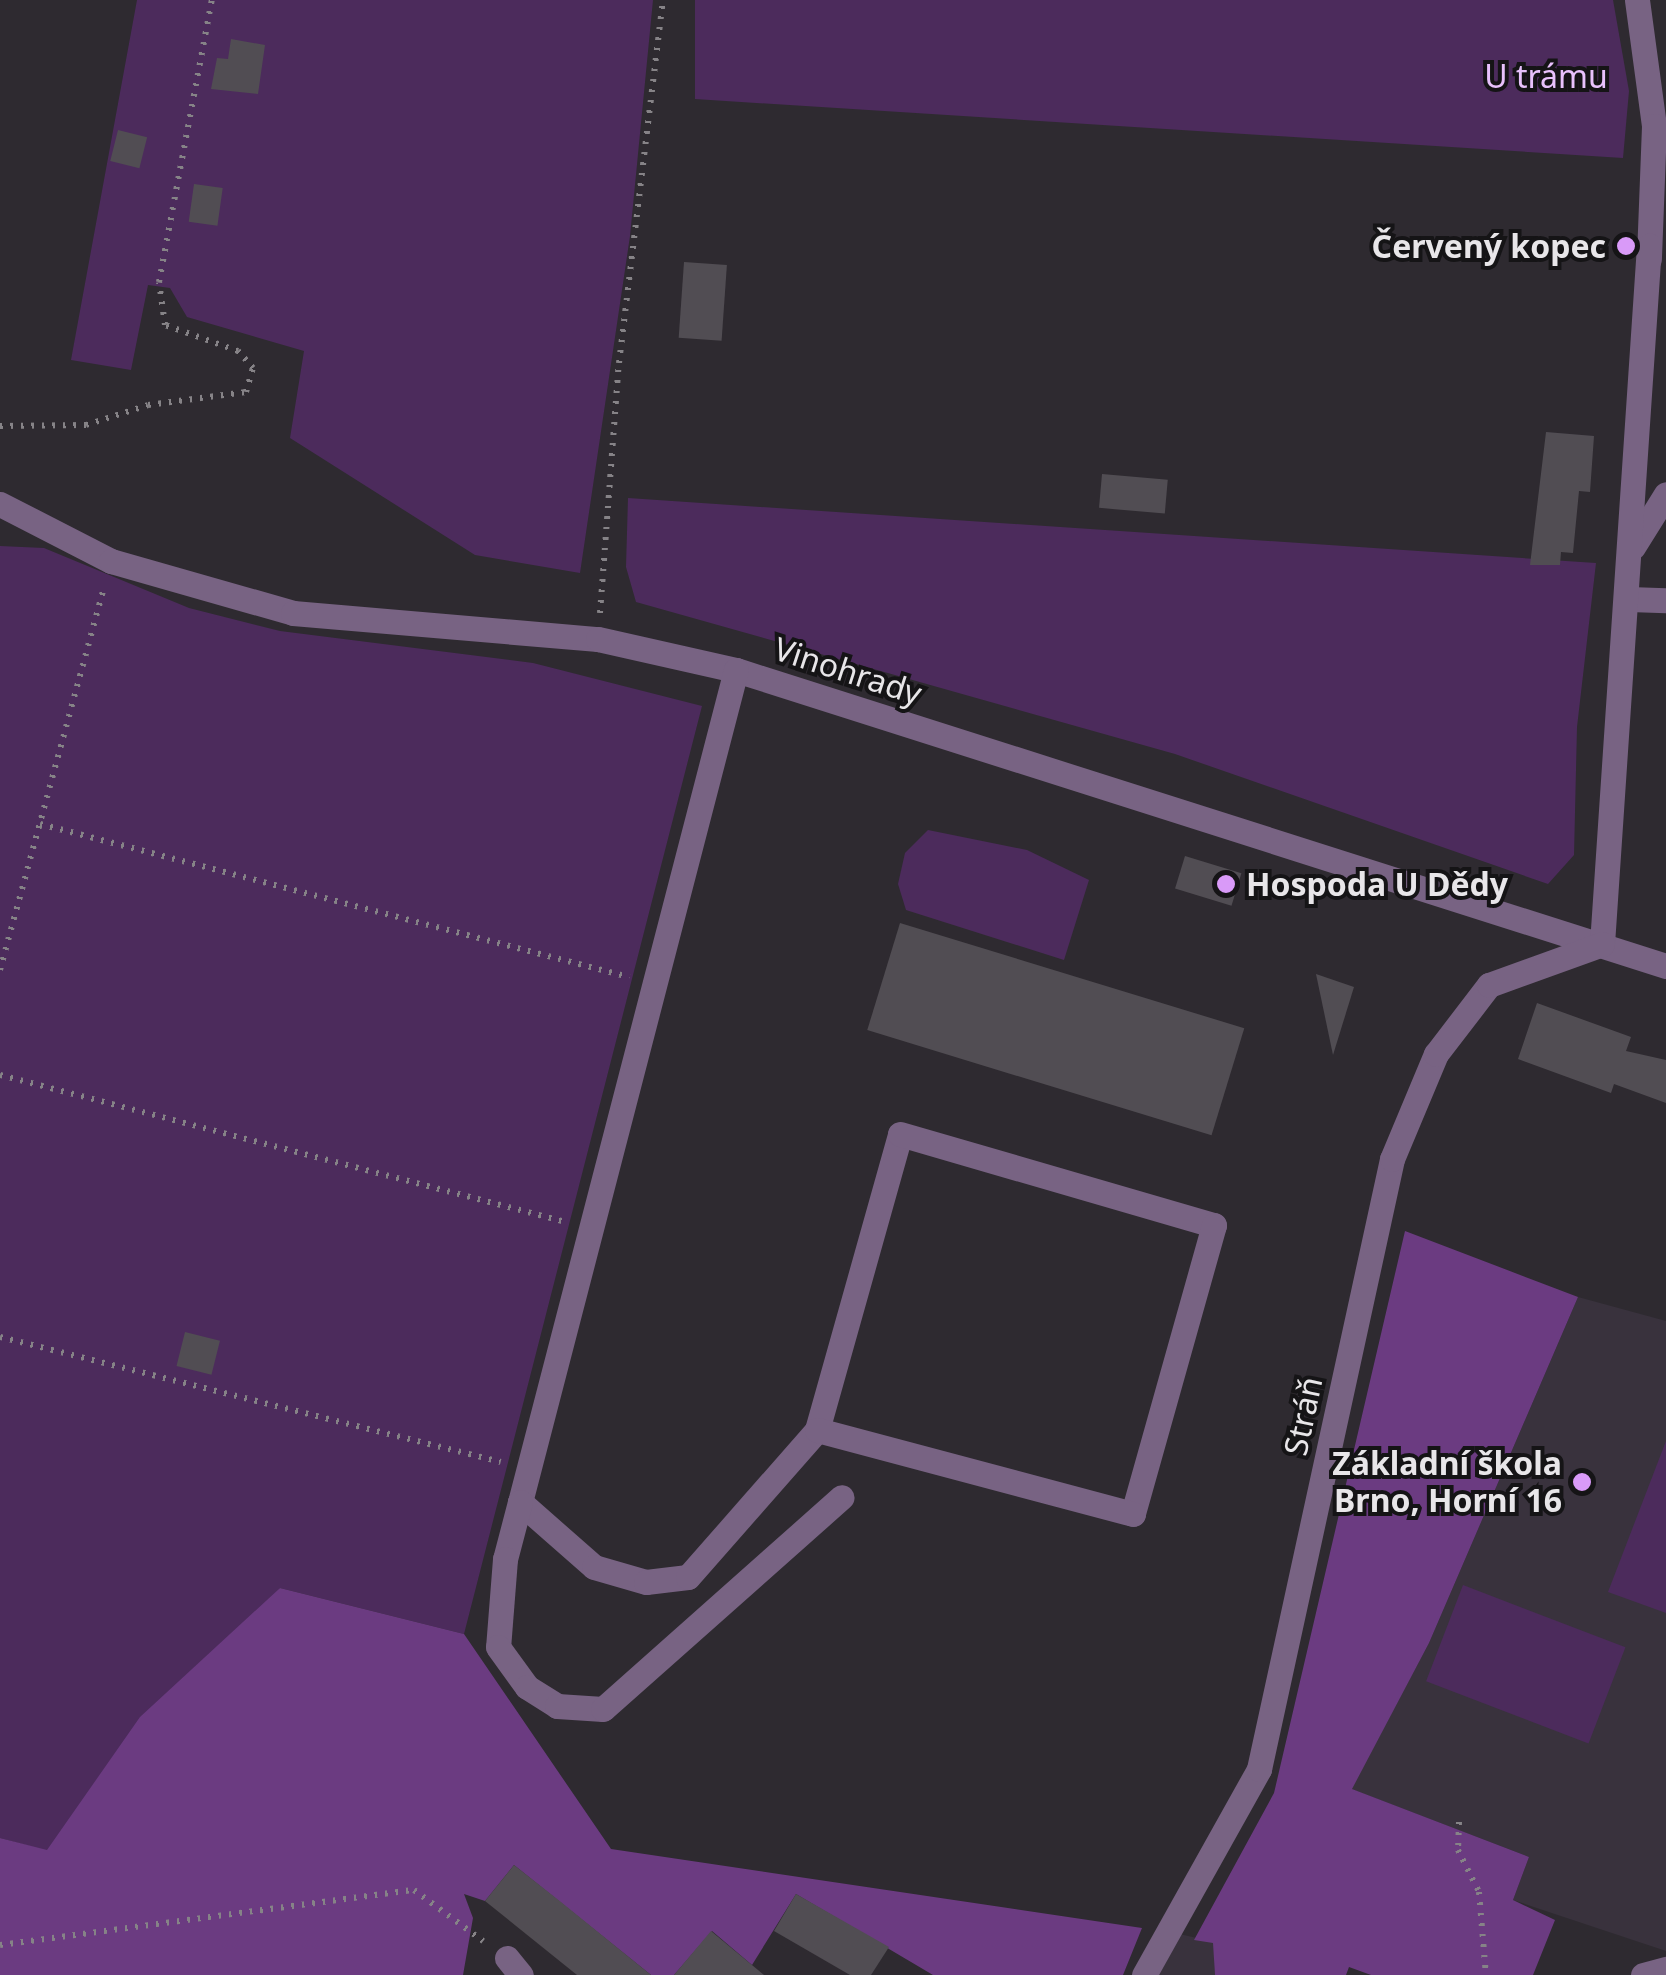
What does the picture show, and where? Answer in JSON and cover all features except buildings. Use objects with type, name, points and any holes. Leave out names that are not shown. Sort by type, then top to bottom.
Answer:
[{"type":"street","points":[[1602,944],[1629,599],[1654,126],[1638,0]]},
{"type":"street","points":[[1654,126],[1666,152]]},
{"type":"street","points":[[1630,552],[1666,494]]},
{"type":"street","name":"Vinohrady","points":[[0,504],[111,561],[292,614],[598,639],[736,670],[1666,966]]},
{"type":"street","points":[[1629,599],[1666,600]]},
{"type":"street","points":[[736,670],[650,982],[526,1469],[502,1577],[498,1647],[527,1686],[557,1706],[603,1709],[842,1497]]},
{"type":"street","name":"Stráň","points":[[1144,1975],[1259,1769],[1392,1159],[1436,1054],[1490,986],[1602,944]]},
{"type":"street","points":[[520,1502],[594,1567],[646,1582],[688,1577],[817,1430],[900,1134],[1214,1225],[1132,1514],[817,1430]]},
{"type":"street","points":[[1643,1975],[1666,1969]]},
{"type":"path","points":[[0,426],[86,425],[148,405],[246,392],[253,368],[238,351],[165,325],[158,282],[212,0]]},
{"type":"path","points":[[598,639],[619,363],[663,0]]},
{"type":"path","points":[[0,970],[111,561]]},
{"type":"path","points":[[40,824],[650,982]]},
{"type":"path","points":[[0,1075],[588,1228]]},
{"type":"path","points":[[0,1337],[526,1469]]},
{"type":"path","points":[[1460,1822],[1458,1850],[1479,1892],[1486,1975]]},
{"type":"path","points":[[0,1945],[414,1890],[514,1967]]},
{"type":"shaded area","points":[[1405,1231],[1578,1297],[1429,1643],[1352,1789],[1529,1857],[1513,1900],[1555,1920],[1533,1975],[1371,1975],[1349,1967],[1346,1975],[1215,1975],[1213,1943],[1194,1940],[1274,1793]]},
{"type":"shaded area","name":"Základní škola Brno, Horní 16","points":[[1578,1297],[1666,1321],[1666,1951],[1513,1900],[1529,1857],[1351,1789],[1429,1643]]},
{"type":"shaded area","points":[[280,1588],[464,1634],[611,1849],[1142,1928],[1123,1975],[933,1975],[796,1894],[752,1965],[712,1931],[674,1975],[651,1975],[514,1865],[485,1901],[464,1894],[473,1918],[463,1975],[0,1975],[0,1838],[47,1850],[140,1717]]},
{"type":"shaded area","points":[[1171,1932],[1214,1942],[1215,1975],[1154,1975]]},
{"type":"green space","points":[[137,0],[653,0],[630,236],[580,573],[475,555],[290,438],[304,351],[187,317],[170,288],[148,285],[131,370],[71,360]]},
{"type":"green space","name":"U trámu","points":[[695,0],[1613,0],[1629,91],[1623,158],[695,99]]},
{"type":"green space","points":[[628,498],[1596,563],[1577,727],[1574,855],[1548,884],[1175,754],[636,602],[626,567]]},
{"type":"green space","points":[[0,546],[44,548],[189,608],[280,631],[533,663],[702,706],[464,1634],[280,1588],[47,1851],[0,1838]]},
{"type":"green space","points":[[928,830],[1027,850],[1089,880],[1064,960],[906,910],[898,884],[905,853]]},
{"type":"green space","points":[[1666,1441],[1666,1613],[1608,1592]]},
{"type":"green space","points":[[1463,1585],[1625,1647],[1589,1744],[1426,1681]]},
{"type":"place","name":"Červený kopec","points":[[1626,246]]},
{"type":"place","name":"Hospoda U Dědy","points":[[1226,884]]},
{"type":"place","name":"Základní škola Brno, Horní 16","points":[[1582,1482]]}]
